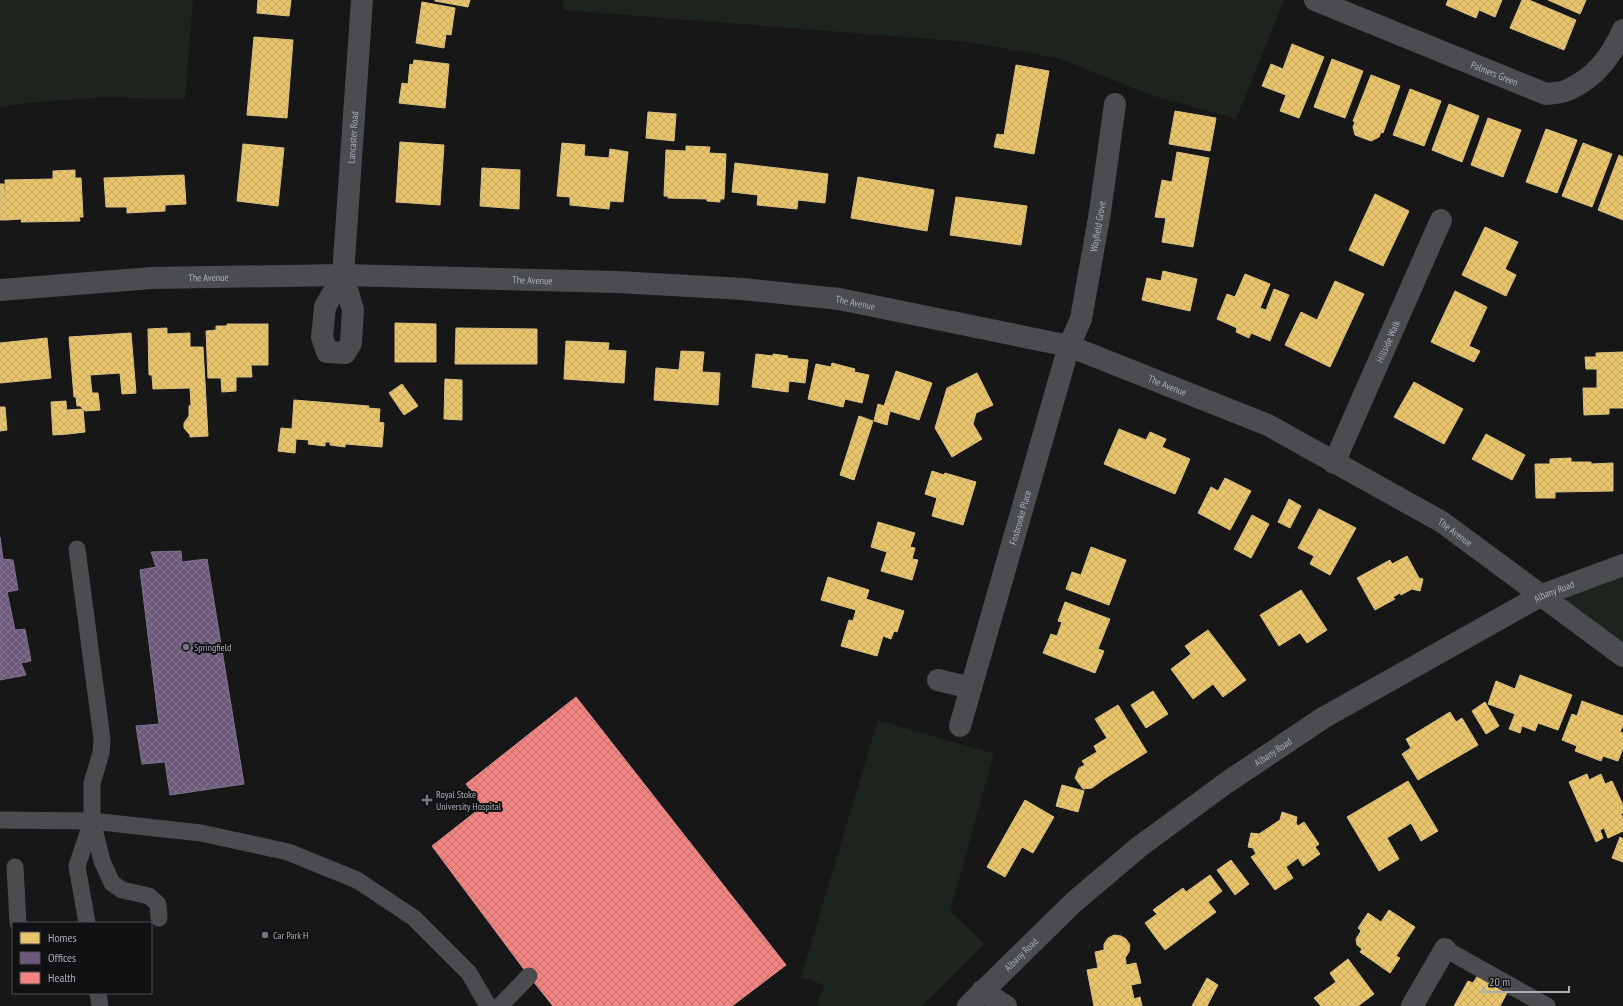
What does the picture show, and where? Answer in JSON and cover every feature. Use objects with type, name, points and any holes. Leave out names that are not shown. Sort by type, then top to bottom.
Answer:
[{"type":"street","name":"Lancaster Road","points":[[343,275],[362,0]]},
{"type":"street","name":"Palmers Green","points":[[1315,0],[1348,6],[1546,94],[1569,90],[1587,79],[1603,65],[1616,47],[1623,30]]},
{"type":"street","name":"Wayfield Grove","points":[[1069,346],[1081,319],[1100,212],[1115,104]]},
{"type":"street","name":"Hillside Walk","points":[[1334,463],[1441,220]]},
{"type":"street","name":"The Avenue","points":[[0,290],[152,278],[343,275],[616,282],[743,289],[839,300],[1069,346],[1268,425],[1442,522],[1623,656]]},
{"type":"street","name":"Fosbrooke Place","points":[[960,726],[1069,346]]},
{"type":"street","name":"Albany Road","points":[[975,999],[1074,902],[1139,846],[1226,783],[1323,718],[1542,595],[1623,565]]},
{"type":"street","points":[[938,680],[970,688]]},
{"type":"street","points":[[1412,1006],[1445,949]]},
{"type":"street","points":[[975,999],[1006,1006]]},
{"type":"lane","points":[[77,549],[102,739],[101,753],[92,783],[92,821],[102,861],[112,883],[122,890],[149,896],[158,904],[159,918]]},
{"type":"lane","points":[[0,820],[92,821],[201,833],[288,852],[357,880],[414,918],[469,973],[488,1006]]},
{"type":"lane","points":[[87,922],[77,866],[92,821]]},
{"type":"lane","points":[[15,866],[18,922]]},
{"type":"lane","points":[[1445,949],[1548,1006]]},
{"type":"lane","points":[[500,1006],[529,976]]},
{"type":"lane","points":[[98,994],[100,1006]]},
{"type":"shaded area","points":[[0,0],[193,0],[185,99],[104,97],[25,103],[0,108]]},
{"type":"shaded area","points":[[563,0],[1284,0],[1236,119],[1154,96],[1057,58],[969,42],[563,10]]},
{"type":"shaded area","points":[[1623,565],[1623,657],[1542,595]]},
{"type":"shaded area","points":[[878,720],[994,754],[950,911],[984,944],[922,1006],[817,1006],[824,985],[801,977]]},
{"type":"building: Homes","points":[[258,0],[291,0],[289,16],[257,13]]},
{"type":"building: Homes","points":[[435,0],[470,0],[468,7]]},
{"type":"building: Homes","points":[[1448,0],[1502,0],[1495,17],[1479,10],[1476,18],[1446,5]]},
{"type":"building: Homes","points":[[1522,0],[1529,0],[1576,20],[1564,50],[1510,28]]},
{"type":"building: Homes","points":[[1548,0],[1586,0],[1580,14]]},
{"type":"building: Homes","points":[[422,2],[455,8],[451,35],[446,34],[444,48],[416,43]]},
{"type":"building: Homes","points":[[254,37],[293,40],[287,118],[247,115]]},
{"type":"building: Homes","points":[[1292,44],[1324,57],[1299,118],[1280,111],[1286,95],[1262,86],[1271,64],[1283,69]]},
{"type":"building: Homes","points":[[1332,59],[1363,71],[1345,118],[1314,107]]},
{"type":"building: Homes","points":[[414,60],[449,64],[445,108],[399,103],[402,83],[408,84],[410,64],[413,65]]},
{"type":"building: Homes","points":[[1016,65],[1049,71],[1034,154],[994,147],[997,134],[1004,135]]},
{"type":"building: Homes","points":[[1371,75],[1400,86],[1383,133],[1381,132],[1379,137],[1371,141],[1355,135],[1353,127],[1355,122],[1353,121]]},
{"type":"building: Homes","points":[[1410,89],[1441,101],[1424,146],[1393,135]]},
{"type":"building: Homes","points":[[1449,104],[1479,116],[1462,162],[1432,150]]},
{"type":"building: Homes","points":[[1175,111],[1216,118],[1210,151],[1169,144]]},
{"type":"building: Homes","points":[[648,112],[676,114],[674,141],[646,138]]},
{"type":"building: Homes","points":[[1488,118],[1521,130],[1503,177],[1471,165]]},
{"type":"building: Homes","points":[[1546,129],[1577,140],[1557,193],[1526,182]]},
{"type":"building: Homes","points":[[400,142],[444,145],[440,205],[396,202]]},
{"type":"building: Homes","points":[[562,143],[585,145],[584,156],[609,158],[610,149],[628,152],[623,202],[610,201],[609,209],[570,205],[570,197],[557,196]]},
{"type":"building: Homes","points":[[1583,143],[1612,154],[1592,207],[1562,196]]},
{"type":"building: Homes","points":[[243,144],[284,148],[278,206],[237,201]]},
{"type":"building: Homes","points":[[686,146],[710,147],[709,153],[726,154],[724,199],[720,199],[720,202],[707,201],[707,199],[668,198],[668,196],[664,196],[666,150],[686,151]]},
{"type":"building: Homes","points":[[1177,152],[1209,158],[1193,247],[1162,242],[1166,218],[1155,217],[1162,180],[1172,182]]},
{"type":"building: Homes","points":[[1619,155],[1623,157],[1623,220],[1598,210]]},
{"type":"building: Homes","points":[[735,163],[828,174],[825,203],[798,200],[797,209],[757,205],[758,195],[732,192]]},
{"type":"building: Homes","points":[[482,168],[520,170],[519,209],[480,206]]},
{"type":"building: Homes","points":[[75,170],[75,178],[81,178],[83,217],[79,217],[80,221],[21,222],[22,219],[6,220],[5,180],[53,179],[53,171]]},
{"type":"building: Homes","points":[[184,175],[186,204],[165,205],[165,211],[127,213],[127,207],[106,207],[104,178]]},
{"type":"building: Homes","points":[[858,177],[934,190],[927,231],[851,218]]},
{"type":"building: Homes","points":[[0,184],[4,184],[6,220],[0,220]]},
{"type":"building: Homes","points":[[1375,194],[1409,211],[1383,266],[1349,250]]},
{"type":"building: Homes","points":[[956,197],[1027,206],[1021,245],[950,235]]},
{"type":"building: Homes","points":[[1485,227],[1518,242],[1505,269],[1516,275],[1506,296],[1462,275]]},
{"type":"building: Homes","points":[[1163,271],[1197,279],[1190,311],[1142,300],[1147,278],[1161,281]]},
{"type":"building: Homes","points":[[1245,274],[1270,284],[1260,308],[1266,310],[1274,289],[1289,295],[1270,341],[1251,333],[1249,338],[1236,332],[1237,328],[1217,319],[1227,294],[1235,297]]},
{"type":"building: Homes","points":[[1335,281],[1364,294],[1330,367],[1285,345],[1301,312],[1317,320]]},
{"type":"building: Homes","points":[[1455,291],[1487,307],[1469,346],[1480,351],[1474,362],[1431,342]]},
{"type":"building: Homes","points":[[395,323],[436,324],[436,362],[395,362]]},
{"type":"building: Homes","points":[[227,324],[268,324],[268,365],[251,365],[252,377],[236,377],[236,391],[222,392],[221,378],[208,378],[206,331],[216,330],[216,326],[227,326]]},
{"type":"building: Homes","points":[[167,328],[167,334],[190,333],[190,347],[203,347],[208,436],[190,437],[184,428],[184,423],[189,416],[189,406],[191,405],[190,388],[153,389],[152,375],[149,375],[148,329]]},
{"type":"building: Homes","points":[[456,328],[537,329],[537,364],[455,364]]},
{"type":"building: Homes","points":[[131,333],[136,393],[122,394],[120,373],[90,375],[92,393],[98,393],[100,410],[85,411],[80,406],[77,406],[76,397],[74,397],[69,337]]},
{"type":"building: Homes","points":[[47,338],[51,378],[0,383],[0,343]]},
{"type":"building: Homes","points":[[566,341],[609,343],[608,350],[626,351],[624,383],[564,379]]},
{"type":"building: Homes","points":[[681,351],[704,352],[702,372],[720,373],[718,405],[654,400],[656,368],[679,370]]},
{"type":"building: Homes","points":[[1623,352],[1623,408],[1609,408],[1609,414],[1584,415],[1583,388],[1597,388],[1597,369],[1586,369],[1585,357],[1596,357],[1596,353]]},
{"type":"building: Homes","points":[[756,354],[773,356],[773,354],[788,356],[787,358],[808,360],[805,383],[789,381],[788,392],[752,387]]},
{"type":"building: Homes","points":[[832,363],[855,369],[854,372],[869,375],[862,403],[845,399],[843,407],[808,399],[816,364],[831,367]]},
{"type":"building: Homes","points":[[896,371],[932,383],[919,420],[890,411],[887,425],[874,421],[878,404],[884,406]]},
{"type":"building: Homes","points":[[977,373],[993,405],[976,413],[973,424],[982,439],[952,457],[935,428],[947,388]]},
{"type":"building: Homes","points":[[445,379],[462,380],[462,420],[444,419]]},
{"type":"building: Homes","points":[[1414,382],[1463,409],[1444,444],[1394,417]]},
{"type":"building: Homes","points":[[402,384],[418,406],[404,415],[389,393]]},
{"type":"building: Homes","points":[[294,400],[369,406],[368,408],[380,409],[379,422],[384,423],[382,447],[345,444],[345,447],[330,445],[330,442],[325,442],[325,446],[308,444],[309,440],[296,439],[295,453],[278,451],[281,428],[292,429]]},
{"type":"building: Homes","points":[[66,401],[68,434],[53,435],[51,402]]},
{"type":"building: Homes","points":[[0,407],[5,407],[7,430],[0,431]]},
{"type":"building: Homes","points":[[83,409],[85,432],[68,434],[67,410]]},
{"type":"building: Homes","points":[[859,416],[873,421],[854,480],[840,475]]},
{"type":"building: Homes","points":[[1119,429],[1146,440],[1150,432],[1166,439],[1162,447],[1190,459],[1175,494],[1104,464]]},
{"type":"building: Homes","points":[[1486,434],[1525,455],[1512,480],[1472,459]]},
{"type":"building: Homes","points":[[1571,458],[1571,462],[1591,462],[1591,464],[1613,463],[1613,491],[1555,492],[1555,498],[1536,498],[1535,464],[1550,464],[1550,459]]},
{"type":"building: Homes","points":[[932,471],[944,475],[945,473],[976,482],[963,525],[932,516],[937,498],[925,494]]},
{"type":"building: Homes","points":[[1225,478],[1251,491],[1230,530],[1198,513],[1211,487],[1218,491]]},
{"type":"building: Homes","points":[[1289,499],[1301,506],[1290,528],[1278,522]]},
{"type":"building: Homes","points":[[1319,509],[1356,528],[1330,575],[1310,564],[1314,556],[1298,548]]},
{"type":"building: Homes","points":[[1252,515],[1269,524],[1251,558],[1234,549]]},
{"type":"building: Homes","points":[[878,522],[915,533],[910,547],[915,548],[912,559],[918,560],[912,580],[881,571],[887,552],[871,547]]},
{"type":"building: Homes","points":[[1091,547],[1126,560],[1109,605],[1066,589],[1072,572],[1081,575]]},
{"type":"building: Homes","points":[[1407,556],[1419,578],[1423,579],[1420,591],[1412,589],[1401,595],[1400,593],[1393,597],[1395,599],[1375,610],[1357,578],[1390,560],[1392,564]]},
{"type":"building: Homes","points":[[828,577],[869,590],[866,599],[904,611],[897,632],[894,631],[891,639],[883,636],[877,656],[841,646],[849,620],[853,621],[856,610],[821,600]]},
{"type":"building: Homes","points":[[1301,590],[1327,630],[1307,643],[1300,633],[1279,646],[1260,615]]},
{"type":"building: Homes","points":[[1065,602],[1110,619],[1098,649],[1104,651],[1095,673],[1043,653],[1051,634],[1057,636],[1062,622],[1058,621]]},
{"type":"building: Homes","points":[[1208,630],[1246,680],[1223,697],[1213,684],[1193,699],[1171,669],[1191,654],[1185,646]]},
{"type":"building: Homes","points":[[1520,675],[1572,695],[1558,730],[1538,723],[1535,731],[1522,726],[1520,733],[1509,729],[1515,714],[1488,704],[1496,681],[1515,689]]},
{"type":"building: Homes","points":[[1153,691],[1168,714],[1146,728],[1131,705]]},
{"type":"building: Homes","points":[[1582,701],[1623,716],[1623,725],[1620,732],[1623,733],[1623,748],[1618,761],[1603,756],[1601,761],[1575,751],[1577,746],[1562,740],[1572,714],[1577,716]]},
{"type":"building: Homes","points":[[1485,702],[1499,726],[1486,734],[1472,711]]},
{"type":"building: Homes","points":[[1118,705],[1147,752],[1092,788],[1083,789],[1075,778],[1079,768],[1085,765],[1082,761],[1097,752],[1094,746],[1107,738],[1095,719]]},
{"type":"building: Homes","points":[[1450,712],[1456,722],[1462,718],[1478,745],[1418,780],[1402,754],[1411,748],[1406,739]]},
{"type":"building: Homes","points":[[1587,774],[1589,780],[1601,774],[1605,784],[1612,781],[1623,805],[1623,813],[1621,814],[1623,819],[1623,831],[1608,838],[1604,828],[1600,830],[1603,838],[1596,842],[1569,782]]},
{"type":"building: Homes","points":[[1408,781],[1438,831],[1421,841],[1411,823],[1387,838],[1399,859],[1379,871],[1347,817]]},
{"type":"building: Homes","points":[[1062,785],[1084,791],[1078,812],[1056,806]]},
{"type":"building: Homes","points":[[1025,800],[1054,817],[1033,853],[1022,847],[1005,877],[987,867]]},
{"type":"building: Homes","points":[[1282,812],[1297,817],[1296,823],[1298,826],[1304,822],[1319,844],[1315,847],[1320,854],[1303,866],[1298,858],[1286,867],[1293,878],[1275,890],[1251,857],[1256,854],[1253,848],[1248,847],[1251,833],[1259,834],[1280,820]]},
{"type":"building: Homes","points":[[1620,837],[1623,839],[1623,862],[1612,858]]},
{"type":"building: Homes","points":[[1231,860],[1249,884],[1235,895],[1217,870]]},
{"type":"building: Homes","points":[[1210,875],[1222,891],[1208,902],[1216,912],[1165,950],[1145,923],[1157,914],[1153,910],[1183,888],[1186,892]]},
{"type":"building: Homes","points":[[1389,910],[1415,927],[1396,956],[1400,958],[1390,973],[1360,952],[1362,949],[1357,945],[1356,939],[1361,931],[1358,928],[1368,913],[1381,922]]},
{"type":"building: Homes","points":[[1114,935],[1121,936],[1126,939],[1130,945],[1129,952],[1125,958],[1126,965],[1136,963],[1141,983],[1131,985],[1134,999],[1140,997],[1142,1006],[1094,1006],[1087,970],[1098,968],[1095,952],[1104,950],[1104,944],[1108,938]]},
{"type":"building: Homes","points":[[1348,959],[1374,994],[1358,1006],[1321,1006],[1314,998],[1336,982],[1330,973]]},
{"type":"building: Homes","points":[[1478,975],[1508,991],[1500,1006],[1454,1006],[1468,981],[1473,983]]},
{"type":"building: Homes","points":[[1207,978],[1218,985],[1207,1006],[1192,1006]]},
{"type":"building: Offices","points":[[0,537],[3,559],[13,560],[18,590],[7,592],[15,630],[25,629],[31,661],[21,663],[26,675],[0,680]]},
{"type":"building: Offices","name":"Springfield","points":[[181,551],[182,562],[207,559],[244,784],[170,795],[165,762],[142,764],[136,726],[159,724],[140,570],[156,567],[151,552]]},
{"type":"building: Health","points":[[576,697],[786,965],[732,1006],[553,1006],[432,846],[483,806],[466,784]]},
{"type":"place","name":"Springfield","points":[[186,647]]},
{"type":"place","name":"Royal Stoke University Hospital","points":[[427,800]]},
{"type":"place","name":"Car Park H","points":[[265,935]]}]
